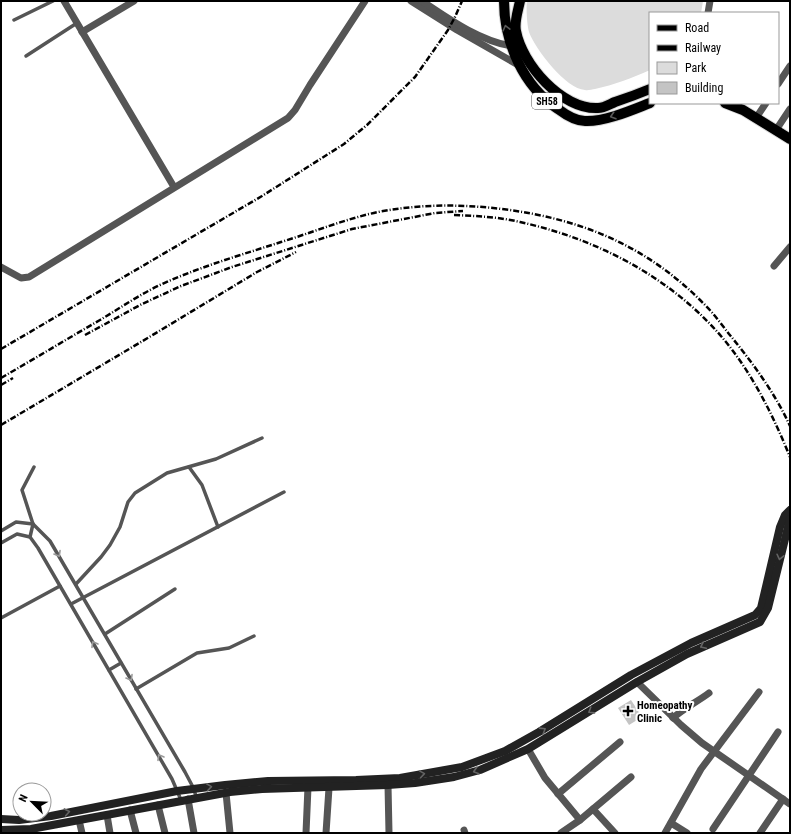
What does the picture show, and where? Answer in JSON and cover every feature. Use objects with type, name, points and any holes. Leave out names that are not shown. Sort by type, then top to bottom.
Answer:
[{"type":"main road","name":"SH58","points":[[504,1],[505,25],[511,46],[521,66],[536,91],[544,99],[568,116],[576,120],[593,121],[649,103]]},
{"type":"main road","name":"SH58","points":[[520,1],[516,30],[519,43],[527,59],[540,76],[562,97],[575,104],[588,108],[600,108],[649,90]]},
{"type":"main road","points":[[728,104],[739,107],[790,139]]},
{"type":"main road","points":[[3,819],[19,820],[51,816],[178,791],[264,781],[400,778],[462,767],[505,751],[539,732],[631,675],[691,642],[755,616],[761,608],[780,527],[790,510]]},
{"type":"main road","points":[[6,831],[38,830],[79,820],[226,793],[262,789],[388,785],[454,777],[480,770],[528,749],[637,682],[686,654],[760,622],[768,608],[790,519]]},
{"type":"street","points":[[64,1],[174,187]]},
{"type":"street","points":[[82,32],[134,1]]},
{"type":"street","points":[[1,267],[21,278],[29,277],[288,118],[295,110],[365,1]]},
{"type":"street","points":[[411,1],[456,30],[521,66],[534,68]]},
{"type":"street","points":[[422,1],[483,38],[511,46]]},
{"type":"street","points":[[708,12],[710,1]]},
{"type":"street","points":[[779,82],[790,66]]},
{"type":"street","points":[[756,118],[765,104]]},
{"type":"street","points":[[776,130],[790,109]]},
{"type":"street","points":[[774,266],[790,247]]},
{"type":"street","points":[[637,682],[673,718],[714,752],[790,804]]},
{"type":"street","points":[[673,718],[682,710],[709,692]]},
{"type":"street","points":[[665,833],[672,823],[697,776],[759,692]]},
{"type":"street","points":[[712,828],[778,732]]},
{"type":"street","points":[[558,794],[620,742]]},
{"type":"street","points":[[528,749],[545,778],[580,820]]},
{"type":"street","points":[[561,833],[580,820],[631,776]]},
{"type":"street","points":[[388,785],[389,833]]},
{"type":"street","points":[[306,833],[308,787]]},
{"type":"street","points":[[326,833],[329,788]]},
{"type":"street","points":[[226,793],[230,833]]},
{"type":"street","points":[[188,799],[194,833]]},
{"type":"street","points":[[760,833],[783,799]]},
{"type":"street","points":[[158,805],[165,833]]},
{"type":"street","points":[[593,809],[615,833]]},
{"type":"street","points":[[130,810],[136,833]]},
{"type":"street","points":[[107,815],[110,833]]},
{"type":"street","points":[[3,819],[6,831]]},
{"type":"street","points":[[79,820],[82,833]]},
{"type":"street","points":[[672,823],[687,833]]},
{"type":"lane","points":[[14,20],[53,1]]},
{"type":"lane","points":[[26,56],[77,23]]},
{"type":"lane","points":[[76,584],[110,545],[120,527],[128,502],[135,493],[167,473],[216,459],[262,438]]},
{"type":"lane","points":[[1,543],[17,534],[30,537],[71,604],[178,791],[188,799],[194,789],[50,541],[33,524],[22,490],[34,467]]},
{"type":"lane","points":[[190,467],[202,485],[218,527]]},
{"type":"lane","points":[[71,604],[284,492]]},
{"type":"lane","points":[[1,531],[16,522],[33,524]]},
{"type":"lane","points":[[30,537],[33,524]]},
{"type":"lane","points":[[1,618],[60,586]]},
{"type":"lane","points":[[105,634],[175,589]]},
{"type":"lane","points":[[136,689],[197,653],[228,648],[254,636]]},
{"type":"lane","points":[[109,670],[121,663]]},
{"type":"green space","points":[[527,1],[703,1],[701,12],[649,12],[649,70],[616,83],[587,90],[577,88],[569,83],[544,58],[529,32]]},
{"type":"building","points":[[631,700],[642,717],[629,725],[618,708]]},
{"type":"railway","points":[[1,349],[262,196],[344,144],[367,125],[415,77],[448,30],[462,1]]},
{"type":"railway","points":[[1,378],[145,293],[160,285],[205,267],[342,222],[378,212],[409,207],[471,206],[502,209],[560,220],[613,239],[638,252],[661,267],[684,285],[715,316],[762,378],[790,426]]},
{"type":"railway","points":[[85,335],[142,304],[181,286],[232,267],[352,229],[435,213],[463,211]]},
{"type":"railway","points":[[454,215],[504,219],[551,230],[581,240],[610,253],[665,285],[690,305],[713,327],[742,363],[765,402],[790,457]]},
{"type":"railway","points":[[1,425],[257,272],[296,252]]},
{"type":"railway","points":[[1,385],[13,378]]},
{"type":"place","name":"Homeopathy Clinic","points":[[628,711]]}]
